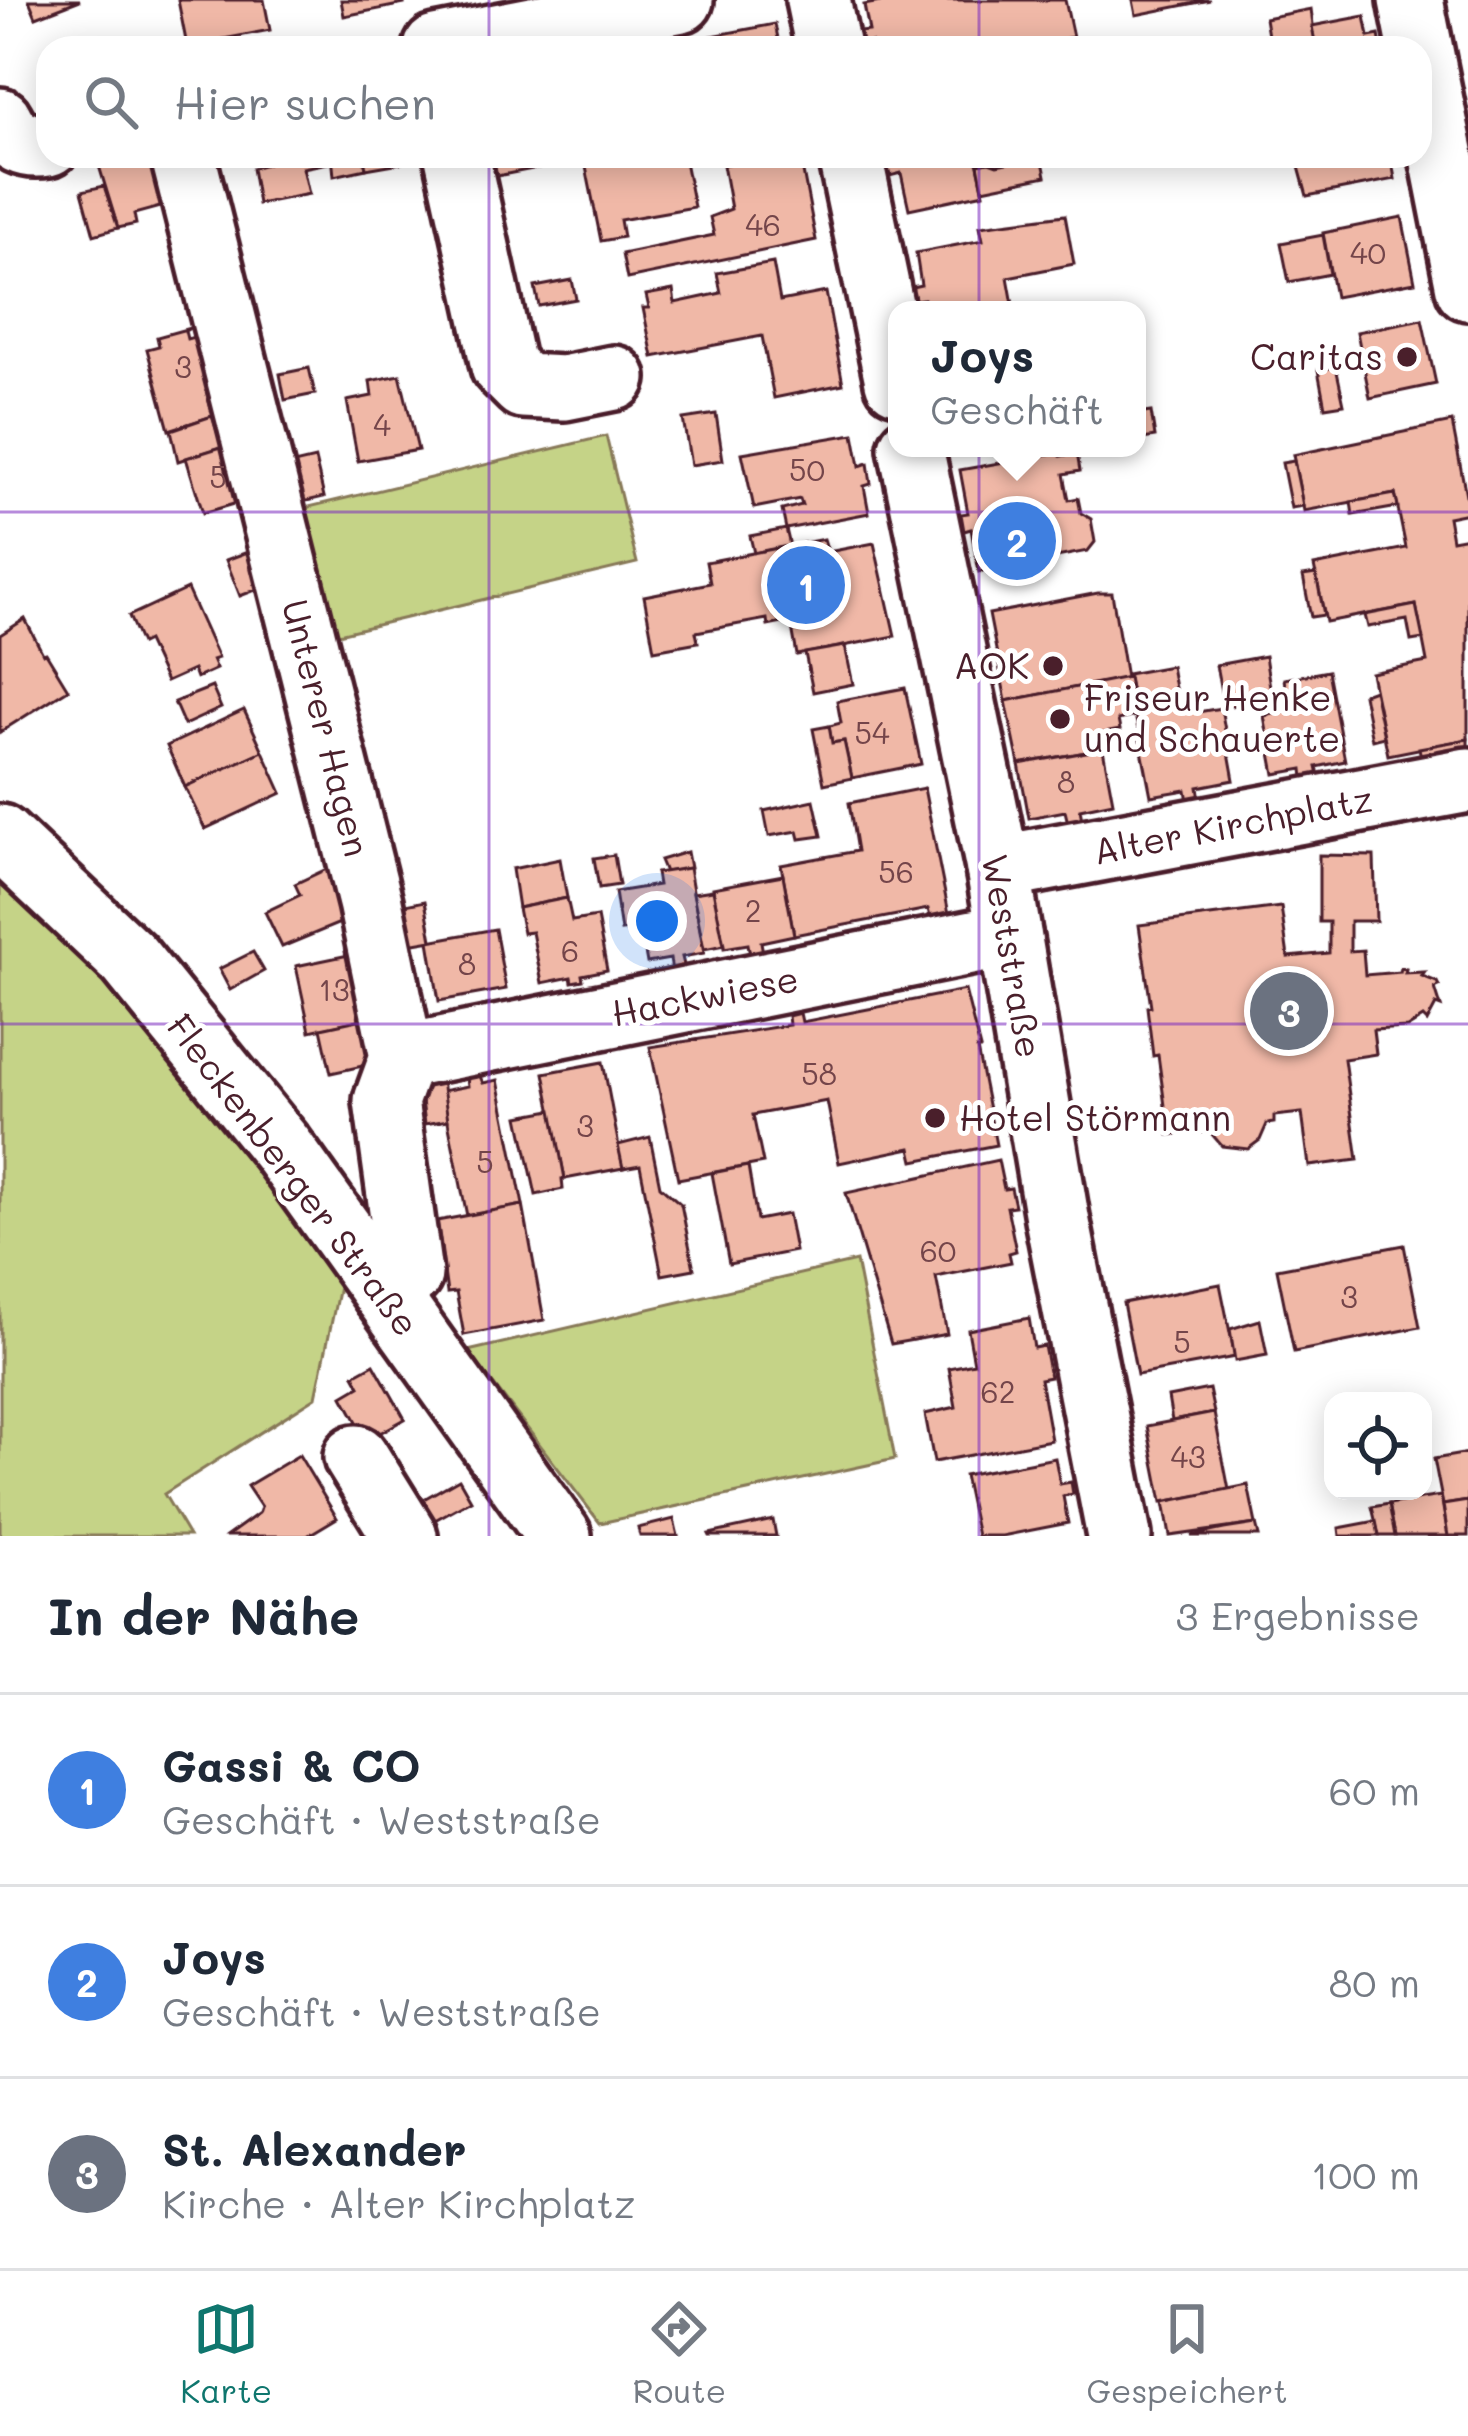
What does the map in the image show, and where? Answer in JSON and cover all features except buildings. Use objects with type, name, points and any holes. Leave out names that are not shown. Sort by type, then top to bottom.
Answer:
[{"type":"street","points":[[497,36],[681,0]]},
{"type":"street","points":[[818,0],[826,36]]},
{"type":"street","points":[[1411,0],[1418,36]]},
{"type":"street","points":[[1432,106],[1468,289]]},
{"type":"street","points":[[0,120],[17,141],[36,145]]},
{"type":"street","name":"Unterer Hagen","points":[[186,168],[370,902],[402,1057],[386,1101],[410,1274],[385,1293]]},
{"type":"street","points":[[460,168],[503,366],[523,386],[564,388],[614,378]]},
{"type":"street","points":[[853,168],[888,338]]},
{"type":"street","name":"Weststraße","points":[[913,457],[998,868],[1057,1218],[1119,1536]]},
{"type":"street","name":"Alter Kirchplatz","points":[[998,868],[1468,781]]},
{"type":"street","name":"Fleckenberger Straße","points":[[0,837],[130,959],[280,1148],[559,1536]]},
{"type":"street","name":"Hackwiese","points":[[402,1057],[1009,935]]},
{"type":"street","points":[[356,1457],[405,1536]]},
{"type":"green space","points":[[606,436],[637,563],[326,637],[292,511]]},
{"type":"green space","points":[[0,883],[96,969],[341,1277],[316,1397],[164,1494],[189,1536],[0,1536]]},
{"type":"green space","points":[[856,1261],[895,1459],[600,1523],[468,1351]]},
{"type":"place","name":"Caritas","points":[[1407,357]]},
{"type":"place","name":"Joys","points":[[1017,541]]},
{"type":"place","name":"Gassi & CO","points":[[806,585]]},
{"type":"place","name":"AOK","points":[[1053,666]]},
{"type":"place","name":"Friseur Henke und Schauerte","points":[[1060,719]]},
{"type":"place","name":"St. Alexander","points":[[1289,1011]]},
{"type":"place","name":"Hotel Störmann","points":[[935,1118]]}]
